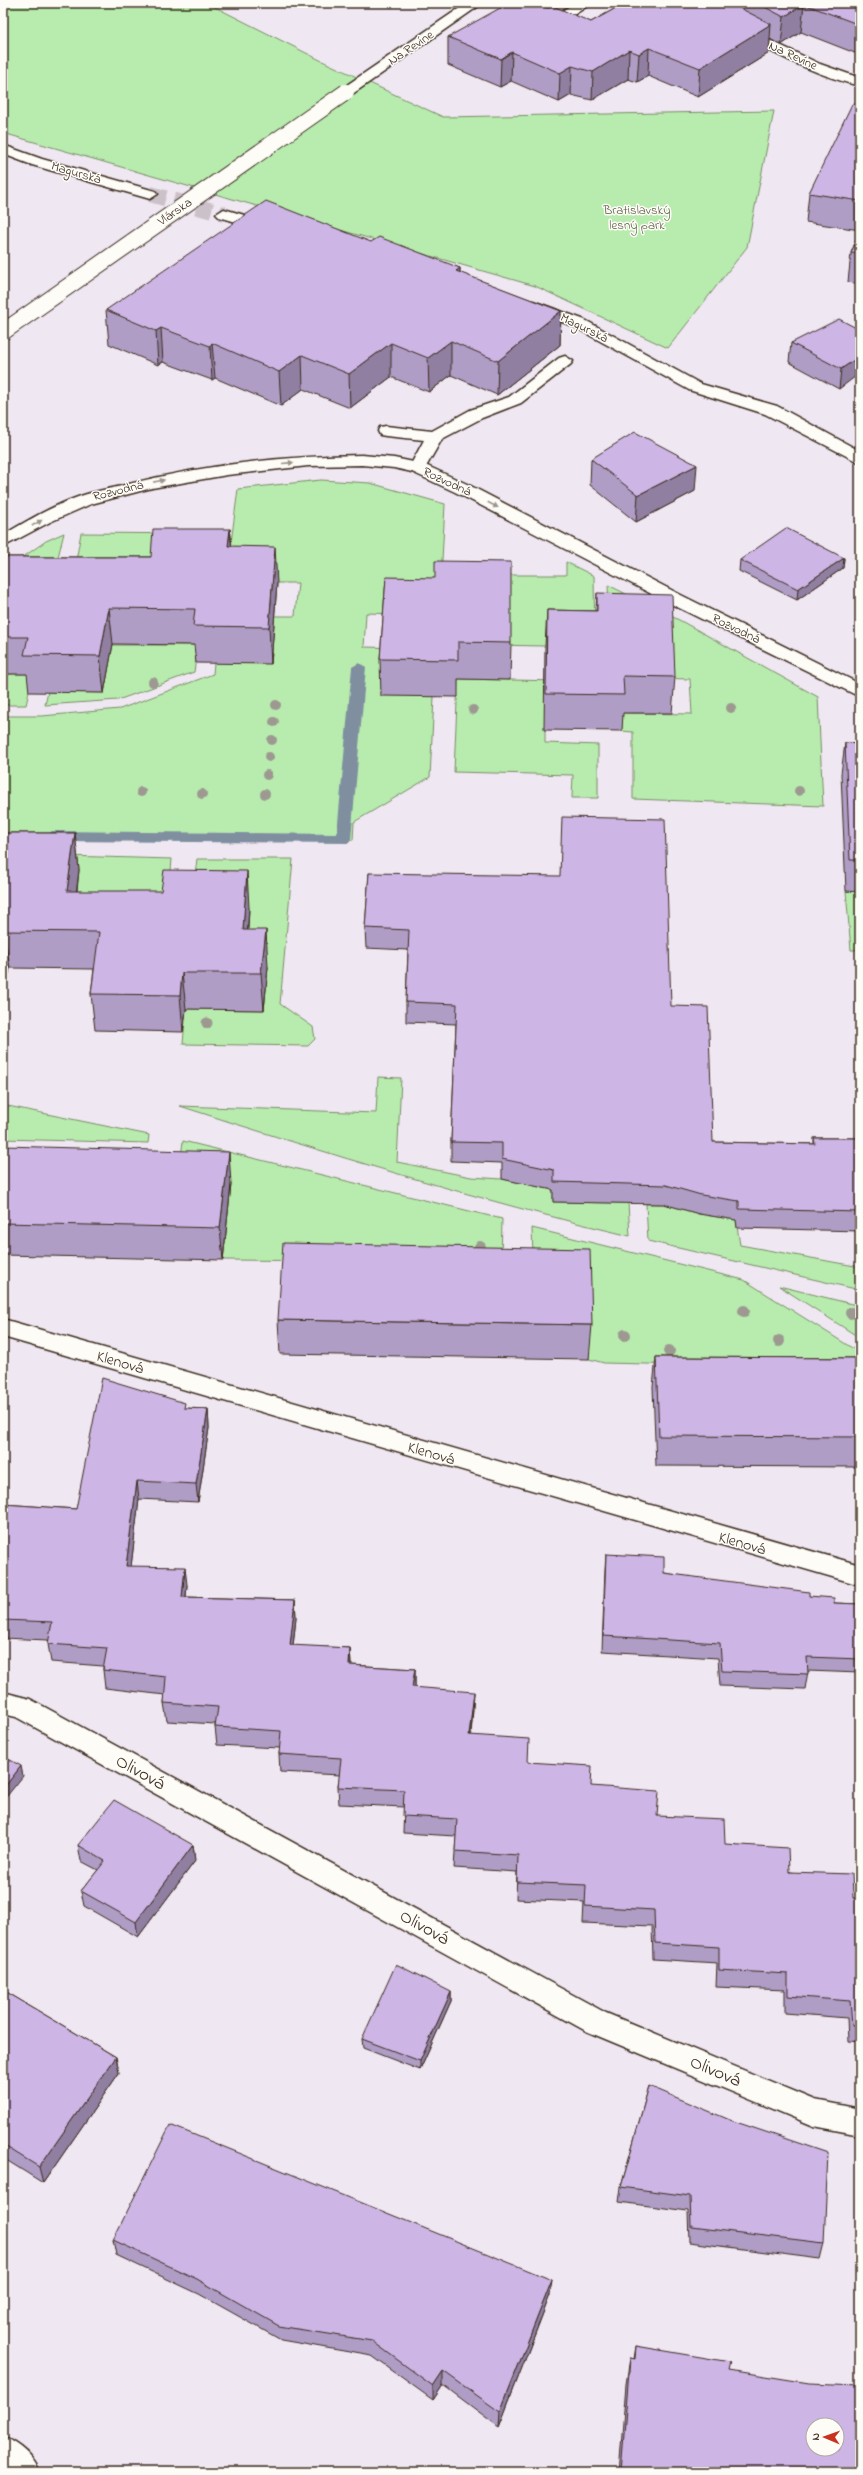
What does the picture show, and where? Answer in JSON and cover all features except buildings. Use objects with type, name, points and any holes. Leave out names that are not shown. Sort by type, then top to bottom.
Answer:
[{"type":"street","name":"Na Revíne","points":[[346,92],[476,3]]},
{"type":"street","points":[[550,24],[585,3]]},
{"type":"street","name":"Na Revíne","points":[[728,24],[807,64],[840,77],[860,82]]},
{"type":"street","name":"Vlárska","points":[[3,332],[346,92]]},
{"type":"street","name":"Magurská","points":[[3,149],[37,162],[150,194]]},
{"type":"street","points":[[224,214],[284,230]]},
{"type":"street","name":"Magurská","points":[[522,302],[580,323],[695,387],[771,410],[860,458]]},
{"type":"street","points":[[417,468],[435,436],[476,414],[515,400],[565,361]]},
{"type":"street","points":[[386,431],[435,436]]},
{"type":"street","name":"Rozvodná","points":[[3,542],[44,518],[85,500],[186,476],[308,461],[362,460],[394,462],[417,468],[461,488],[675,599],[860,691]]},
{"type":"street","name":"Klenová","points":[[3,1328],[690,1530],[847,1573],[860,1575]]},
{"type":"street","name":"Olivová","points":[[3,1703],[21,1707],[596,2022],[814,2113],[860,2122]]},
{"type":"street","points":[[3,2452],[25,2472]]},
{"type":"green space","name":"Bratislavský lesný park","points":[[3,3],[207,3],[320,60],[443,117],[774,111],[747,247],[668,348],[535,286],[3,133]]},
{"type":"green space","points":[[321,480],[370,483],[445,504],[440,597],[435,615],[366,613],[364,647],[400,648],[434,697],[430,777],[354,822],[353,840],[3,839],[3,716],[42,716],[120,709],[213,674],[214,663],[258,616],[295,616],[298,583],[230,583],[228,566],[238,489]]},
{"type":"green space","points":[[64,533],[51,585],[3,571],[46,541]]},
{"type":"green space","points":[[81,533],[207,534],[70,594]]},
{"type":"green space","points":[[566,562],[594,576],[595,647],[493,645],[460,575],[566,575]]},
{"type":"green space","points":[[608,585],[681,621],[818,697],[823,806],[633,799],[633,732],[622,731],[621,713],[692,714],[690,679],[652,678],[610,630]]},
{"type":"green space","points":[[96,645],[198,645],[194,672],[118,700],[45,705],[48,692],[104,693]]},
{"type":"green space","points":[[3,674],[33,674],[26,705],[3,705]]},
{"type":"green space","points":[[458,679],[562,681],[545,695],[545,743],[598,745],[598,798],[572,798],[573,775],[454,772]]},
{"type":"green space","points":[[28,855],[172,859],[168,907],[53,927]]},
{"type":"green space","points":[[197,859],[293,859],[280,1004],[313,1027],[315,1039],[308,1046],[183,1044],[186,1009],[264,1010],[268,967],[191,907]]},
{"type":"green space","points":[[846,891],[860,892],[860,950],[851,950]]},
{"type":"green space","points":[[378,1077],[401,1078],[397,1162],[471,1177],[502,1179],[553,1190],[553,1202],[628,1203],[630,1236],[516,1207],[404,1176],[180,1106],[376,1113]]},
{"type":"green space","points":[[3,1105],[149,1135],[148,1143],[3,1139]]},
{"type":"green space","points":[[183,1141],[502,1219],[501,1262],[223,1260],[231,1184],[178,1182]]},
{"type":"green space","points":[[646,1204],[664,1204],[699,1214],[736,1220],[740,1245],[860,1267],[860,1290],[648,1241]]},
{"type":"green space","points":[[532,1228],[744,1280],[860,1353],[860,1369],[604,1363],[589,1359],[587,1283],[534,1281]]},
{"type":"green space","points":[[779,1286],[860,1306],[860,1338]]},
{"type":"waterway","points":[[52,836],[344,839],[359,667]]},
{"type":"tunnel","points":[[150,194],[224,214]]}]
